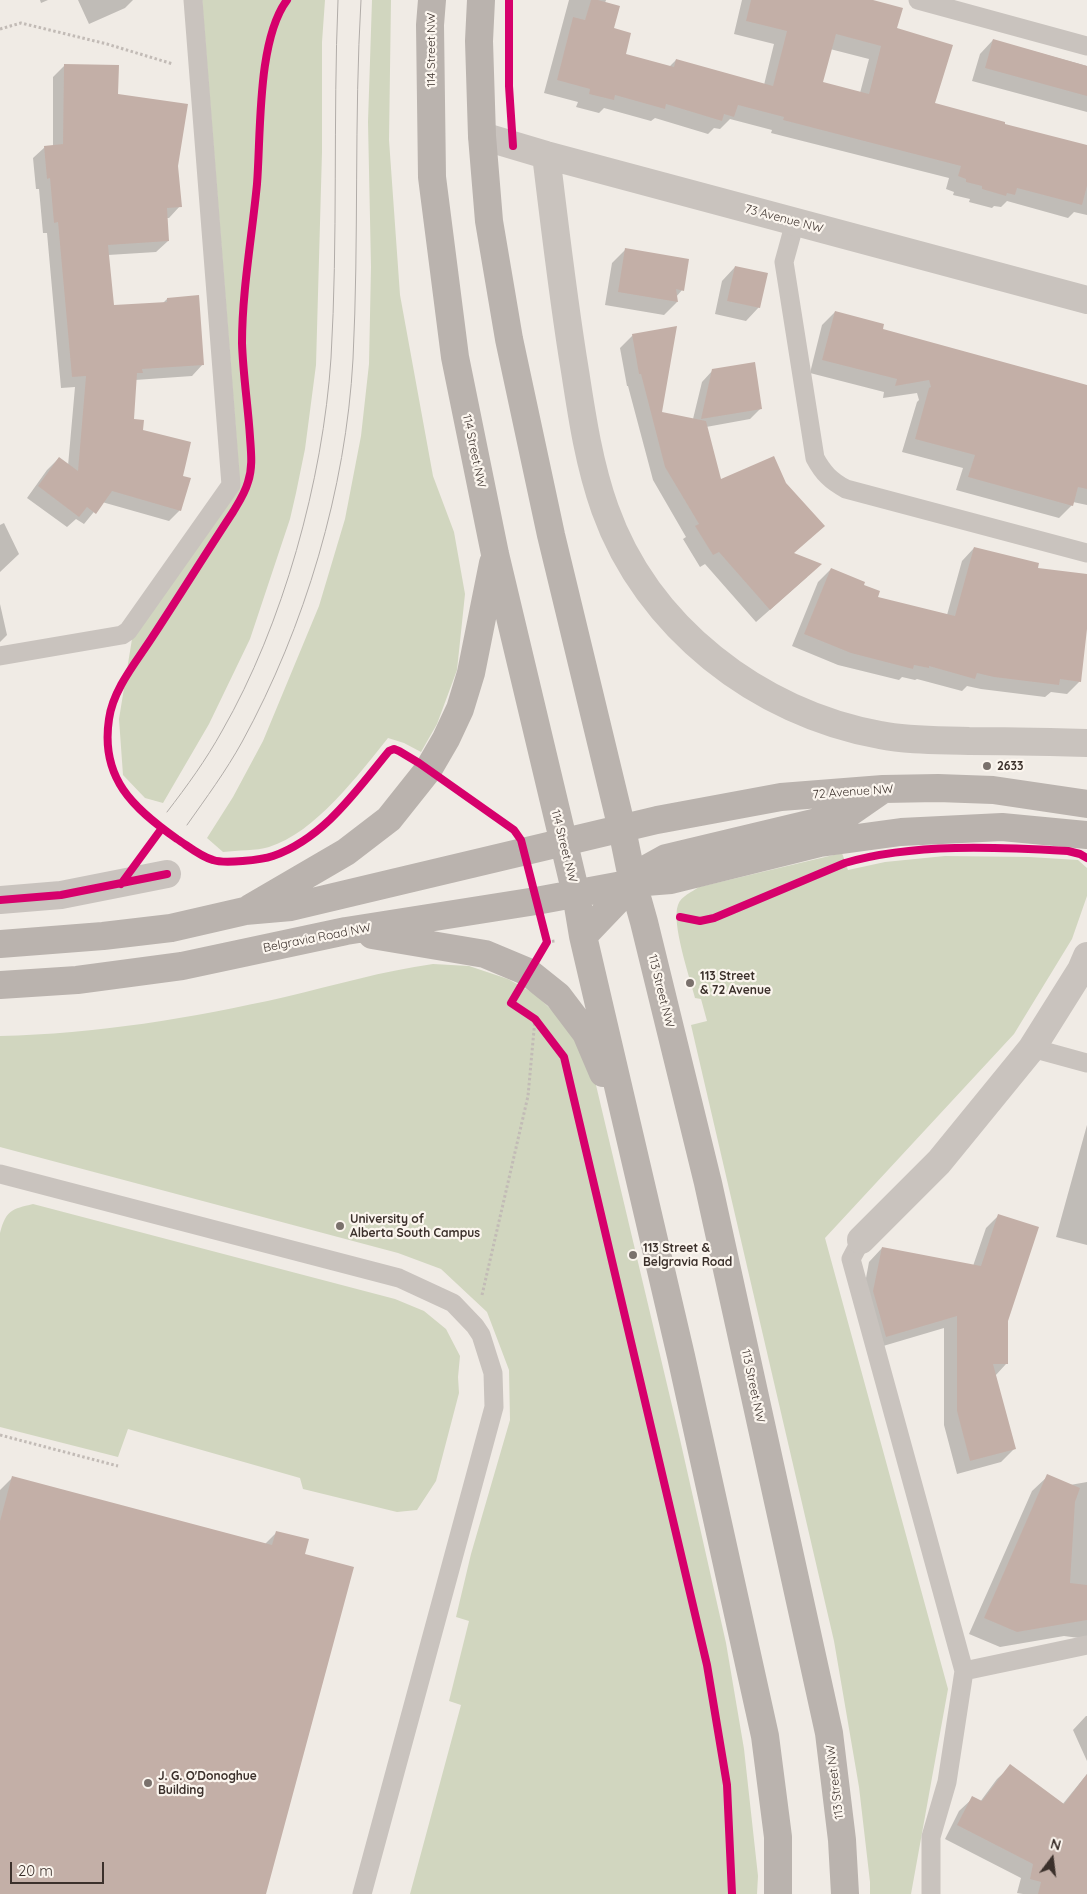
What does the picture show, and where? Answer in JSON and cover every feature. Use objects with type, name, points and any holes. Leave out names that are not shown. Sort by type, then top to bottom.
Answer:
[{"type":"main road","name":"114 Street NW","points":[[432,0],[430,25],[432,177],[455,358],[495,554],[576,894]]},
{"type":"main road","points":[[481,0],[479,40],[482,136],[489,221],[509,339],[551,535],[622,829],[633,883]]},
{"type":"main road","points":[[245,911],[346,852],[390,819],[428,770],[446,739],[460,709],[471,673],[495,554]]},
{"type":"main road","points":[[583,936],[648,868],[666,858],[846,815],[883,789]]},
{"type":"main road","name":"72 Avenue NW","points":[[622,829],[657,820],[781,797],[883,789],[993,790],[1087,804]]},
{"type":"main road","points":[[633,883],[671,880],[820,843],[901,832],[1002,827],[1087,835]]},
{"type":"main road","points":[[0,944],[104,936],[171,928],[245,911],[291,907],[622,829]]},
{"type":"main road","name":"Belgravia Road NW","points":[[0,985],[78,980],[182,966],[346,931],[536,901],[633,883]]},
{"type":"main road","name":"113 Street NW","points":[[633,883],[708,1183],[829,1733],[842,1840],[845,1894]]},
{"type":"main road","points":[[576,894],[583,936],[683,1366],[765,1736],[778,1837],[778,1894]]},
{"type":"main road","points":[[346,931],[485,954],[528,972],[558,996],[586,1033],[627,1125]]},
{"type":"street","name":"73 Avenue NW","points":[[482,136],[546,156],[1087,300]]},
{"type":"street","points":[[546,156],[564,306],[594,476],[605,511],[621,545],[642,580],[676,624],[712,658],[743,681],[800,712],[844,727],[881,736],[918,740],[1087,743]]},
{"type":"street","points":[[0,900],[61,895],[166,874]]},
{"type":"street","points":[[861,1240],[939,1162],[1032,1048],[1081,970],[1087,956]]},
{"type":"lane","points":[[0,656],[122,635],[128,631],[231,485],[193,0]]},
{"type":"lane","points":[[918,0],[1087,46]]},
{"type":"lane","points":[[795,222],[784,262],[815,458],[822,471],[832,481],[846,489],[1087,553]]},
{"type":"lane","points":[[1032,1048],[1087,1062]]},
{"type":"lane","points":[[0,1174],[399,1278],[453,1303],[481,1335],[493,1373],[494,1407],[362,1894]]},
{"type":"lane","points":[[861,1240],[851,1259],[964,1671],[947,1782],[931,1837],[931,1894]]},
{"type":"lane","points":[[964,1671],[1087,1645]]},
{"type":"path","points":[[0,29],[21,23],[107,44],[199,73]]},
{"type":"path","points":[[528,972],[547,942],[536,901]]},
{"type":"path","points":[[526,1014],[534,1019],[540,1027]]},
{"type":"path","points":[[482,1295],[528,1096],[534,1019]]},
{"type":"path","points":[[0,1435],[118,1466]]},
{"type":"green space","points":[[202,0],[325,0],[322,42],[322,152],[316,365],[305,449],[290,519],[250,639],[209,724],[163,803],[145,798],[123,775],[119,719],[132,639],[239,472]]},
{"type":"green space","points":[[372,0],[391,0],[389,140],[400,295],[433,476],[454,532],[465,594],[457,670],[437,724],[421,752],[404,743],[388,738],[350,785],[303,829],[286,840],[269,847],[223,852],[207,838],[233,797],[263,741],[319,606],[345,519],[361,436],[369,364],[371,267],[368,122]]},
{"type":"green space","points":[[842,853],[848,870],[885,862],[945,856],[1029,857],[1078,860],[1087,868],[1087,896],[1072,939],[1014,1034],[825,1238],[948,1689],[911,1894],[870,1894],[859,1787],[834,1641],[691,1025],[707,1021],[701,999],[695,998],[682,951],[677,924],[679,902],[699,887]]},
{"type":"green space","points":[[433,964],[469,966],[508,979],[535,994],[564,1022],[591,1064],[726,1643],[744,1749],[758,1876],[757,1894],[410,1894],[461,1705],[449,1701],[469,1621],[456,1617],[471,1554],[510,1420],[509,1370],[487,1312],[441,1269],[398,1253],[0,1147],[0,1036],[72,1032],[144,1024],[250,1005],[377,974]]},
{"type":"green space","points":[[33,1204],[395,1299],[424,1311],[446,1329],[460,1356],[459,1393],[436,1481],[417,1510],[397,1512],[303,1489],[300,1478],[128,1429],[118,1457],[0,1427],[0,1233],[5,1219],[11,1212],[20,1207]]},
{"type":"building","points":[[591,0],[620,6],[614,28],[631,33],[626,54],[674,67],[676,59],[773,86],[787,31],[746,21],[751,0],[873,0],[903,8],[897,28],[953,45],[935,103],[1005,122],[1005,124],[1087,145],[1087,186],[1082,205],[1017,188],[1015,195],[1007,193],[1006,196],[982,189],[982,186],[966,182],[966,179],[958,176],[961,166],[783,120],[784,117],[738,105],[734,117],[724,114],[722,121],[666,104],[665,109],[615,95],[614,100],[589,94],[590,89],[557,80],[573,17],[585,20]],"holes":[[[836,34],[881,46],[869,94],[823,82]]]},
{"type":"building","points":[[993,39],[1087,66],[1087,96],[985,68]]},
{"type":"building","points":[[64,64],[119,65],[118,94],[188,104],[178,166],[182,207],[167,208],[169,241],[108,245],[114,305],[167,302],[167,298],[199,295],[204,365],[142,369],[143,373],[137,373],[134,419],[144,420],[143,430],[191,442],[183,476],[191,478],[181,511],[112,491],[96,514],[87,507],[79,517],[38,486],[59,457],[78,471],[86,376],[72,377],[58,222],[54,223],[50,178],[47,179],[44,146],[63,144]]},
{"type":"building","points":[[625,248],[689,259],[684,291],[676,289],[678,302],[618,292]]},
{"type":"building","points":[[735,266],[768,273],[760,308],[727,301]]},
{"type":"building","points":[[835,311],[884,324],[883,329],[1087,385],[1087,489],[1078,487],[1073,506],[968,477],[975,455],[915,439],[929,388],[931,387],[929,380],[895,386],[897,379],[822,360]]},
{"type":"building","points":[[677,326],[662,412],[706,421],[721,479],[774,456],[786,483],[825,526],[794,553],[822,564],[770,610],[719,552],[713,555],[695,526],[699,524],[665,467],[641,374],[639,374],[632,334]]},
{"type":"building","points":[[755,362],[762,409],[701,419],[712,369]]},
{"type":"building","points":[[974,547],[1039,563],[1038,568],[1087,574],[1087,629],[1081,682],[1060,679],[1059,685],[977,673],[975,679],[929,666],[929,668],[914,665],[913,669],[851,653],[804,634],[831,568],[865,582],[864,585],[880,591],[878,597],[955,616]]},
{"type":"building","points":[[998,1214],[1039,1227],[1008,1321],[1008,1364],[993,1364],[1016,1449],[970,1461],[957,1411],[957,1316],[886,1337],[873,1291],[882,1247],[981,1266]]},
{"type":"building","points":[[1047,1474],[1080,1488],[1075,1502],[1070,1583],[1087,1585],[1087,1620],[1017,1632],[984,1618]]},
{"type":"building","name":"J. G. O'Donoghue Building","points":[[12,1476],[272,1545],[276,1531],[309,1539],[305,1554],[354,1567],[266,1894],[0,1894],[0,1521]]},
{"type":"building","points":[[1010,1764],[1064,1804],[1087,1774],[1087,1894],[1038,1894],[1041,1882],[1030,1879],[1033,1864],[957,1825],[972,1796],[982,1801]]},
{"type":"tram line","points":[[167,812],[209,752],[244,690],[264,645],[281,599],[309,502],[327,405],[331,358],[338,0]]},
{"type":"tram line","points":[[187,825],[236,753],[265,698],[285,652],[303,605],[318,556],[342,458],[349,408],[355,314],[361,0]]},
{"type":"cycle path","points":[[287,0],[277,17],[265,63],[260,114],[257,184],[244,304],[242,343],[251,448],[250,476],[244,494],[233,512],[120,686],[111,708],[109,719],[108,740],[110,758],[115,775],[134,803],[161,827],[195,851],[208,859],[218,861],[243,861],[273,856],[308,838],[338,812],[389,751],[394,749],[419,763],[514,830],[521,840],[547,942],[511,1003],[535,1019],[564,1057],[707,1665],[727,1785],[732,1894]]},
{"type":"cycle path","points":[[509,0],[509,86],[513,146]]},
{"type":"cycle path","points":[[121,884],[162,828]]},
{"type":"cycle path","points":[[680,917],[700,921],[714,918],[845,863],[898,852],[955,848],[1013,848],[1068,851],[1087,858]]},
{"type":"cycle path","points":[[0,900],[61,895],[167,874]]},
{"type":"place","name":"2633","points":[[987,766]]},
{"type":"place","name":"113 Street & 72 Avenue","points":[[690,983]]},
{"type":"place","name":"University of Alberta South Campus","points":[[340,1226]]},
{"type":"place","name":"113 Street & Belgravia Road","points":[[633,1255]]},
{"type":"place","name":"J. G. O'Donoghue Building","points":[[148,1783]]}]
